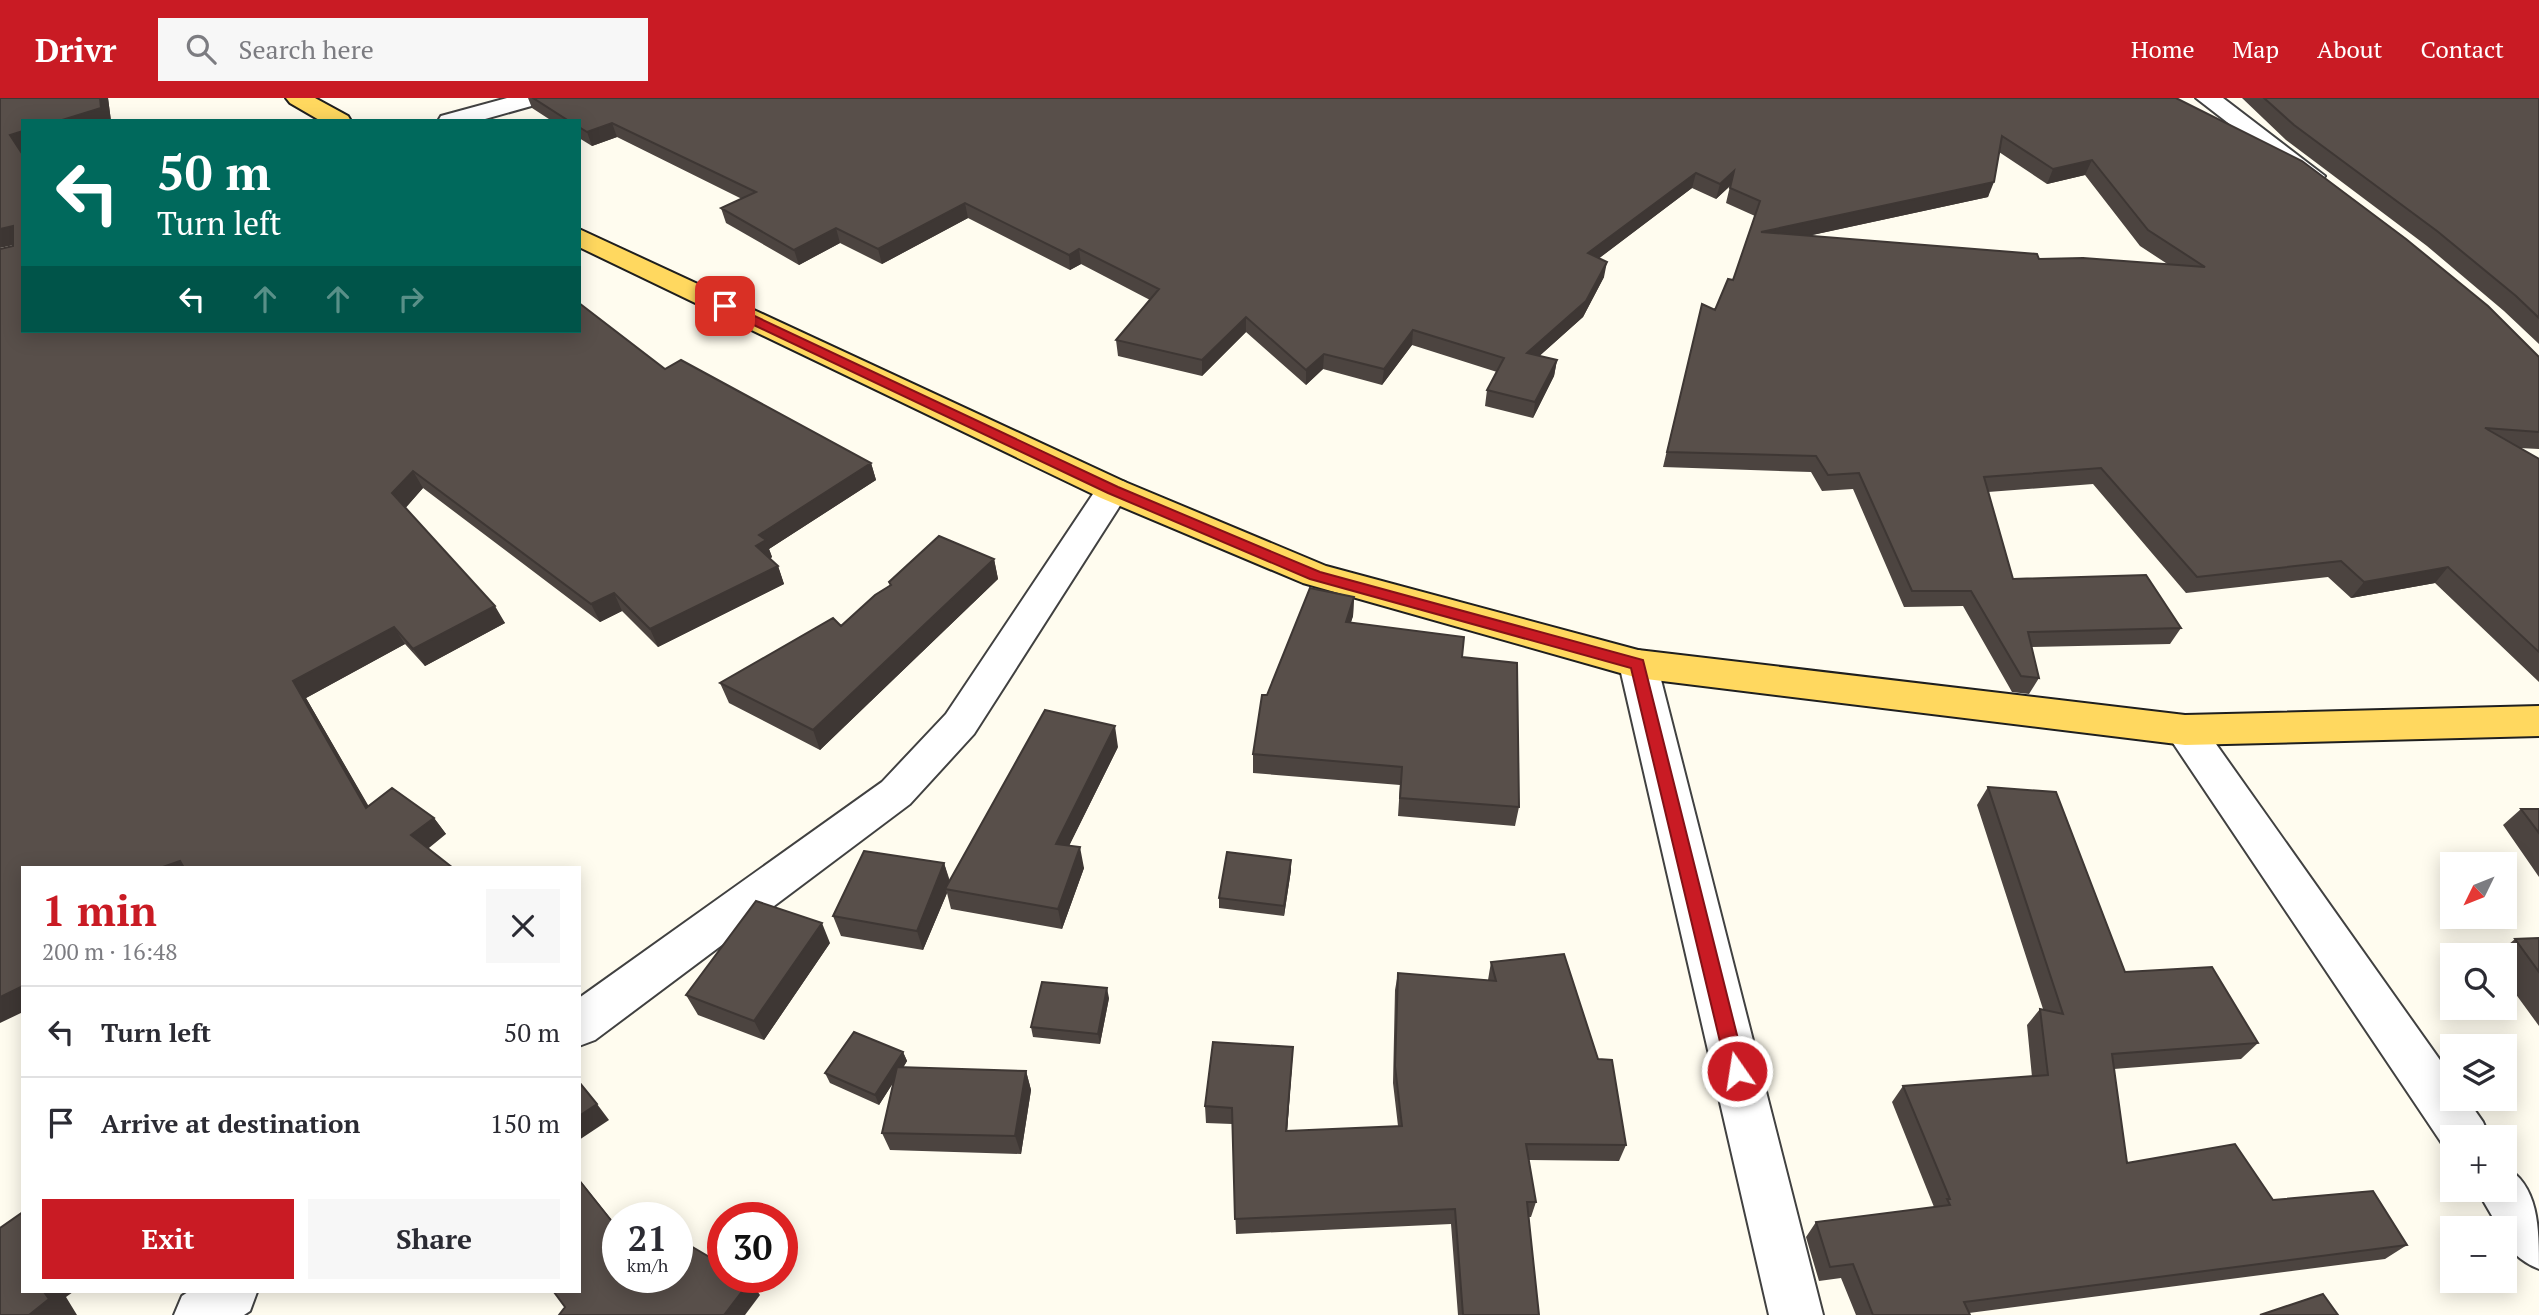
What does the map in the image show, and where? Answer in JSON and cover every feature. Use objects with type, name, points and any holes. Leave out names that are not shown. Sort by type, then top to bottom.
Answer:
[{"type":"main road","points":[[298,98],[336,119]]},
{"type":"main road","points":[[581,238],[1113,490],[1315,575],[1638,664],[2185,730],[2539,721]]},
{"type":"street","points":[[457,119],[534,98]]},
{"type":"street","points":[[2208,98],[2330,189]]},
{"type":"street","points":[[581,1024],[896,793],[960,724],[1113,490]]},
{"type":"street","points":[[1638,664],[1796,1315]]},
{"type":"street","points":[[2185,730],[2457,1125]]},
{"type":"street","points":[[2510,1202],[2539,1243]]},
{"type":"street","points":[[201,1315],[230,1293]]},
{"type":"building","points":[[0,98],[100,98],[101,108],[65,119],[21,119],[21,132],[10,135],[21,152],[21,333],[581,333],[581,305],[665,369],[681,360],[871,463],[759,535],[766,540],[756,546],[778,566],[650,629],[614,593],[591,604],[413,471],[392,493],[495,606],[413,649],[394,627],[293,681],[366,808],[392,788],[434,818],[411,835],[450,866],[183,866],[180,861],[166,866],[21,866],[21,987],[0,997],[0,249],[13,246],[13,226],[0,229]]},
{"type":"building","points":[[533,98],[2176,98],[2302,161],[2406,239],[2488,306],[2539,357],[2539,432],[2485,428],[2539,459],[2539,652],[2448,567],[2364,582],[2341,561],[2197,577],[2101,468],[1984,477],[2013,579],[2146,575],[2181,628],[2028,632],[2039,678],[2021,676],[1971,591],[1912,591],[1859,473],[1828,475],[1816,456],[1667,452],[1702,304],[1715,310],[1728,279],[1733,280],[1760,201],[1730,188],[1734,171],[1720,184],[1696,173],[1588,253],[1607,262],[1586,301],[1527,353],[1557,360],[1535,402],[1487,390],[1504,358],[1413,330],[1384,369],[1324,354],[1306,370],[1246,317],[1202,360],[1116,340],[1159,289],[1079,249],[1069,255],[965,203],[878,249],[836,228],[794,250],[721,208],[756,192],[612,123],[587,132],[581,128],[581,119],[566,119]],"holes":[[[2002,136],[2053,169],[2092,160],[2148,230],[2205,267],[2083,258],[2039,259],[2037,254],[1761,232],[1994,182]]]},
{"type":"building","points":[[2264,98],[2539,98],[2539,318],[2437,231],[2294,125]]},
{"type":"building","points":[[939,536],[994,559],[813,730],[720,683],[833,618],[841,626],[875,595],[891,585],[889,582]]},
{"type":"building","points":[[1310,588],[1354,597],[1346,622],[1464,637],[1462,657],[1517,663],[1519,807],[1400,798],[1402,767],[1253,754],[1262,695],[1267,695]]},
{"type":"building","points":[[1045,710],[1115,726],[1056,844],[1080,847],[1058,909],[945,889]]},
{"type":"building","points":[[1988,787],[2056,792],[2125,972],[2212,967],[2258,1043],[2112,1054],[2127,1163],[2235,1144],[2273,1200],[2373,1191],[2407,1245],[1964,1302],[1970,1315],[1873,1315],[1853,1264],[1830,1267],[1816,1222],[1950,1205],[1947,1199],[1950,1199],[1903,1086],[2048,1075],[2040,1009],[2063,1014]]},
{"type":"building","points":[[2521,809],[2539,809],[2539,833]]},
{"type":"building","points":[[864,851],[944,863],[917,931],[833,916]]},
{"type":"building","points":[[1227,852],[1291,860],[1284,906],[1219,898]]},
{"type":"building","points":[[756,901],[822,923],[754,1021],[686,995]]},
{"type":"building","points":[[2539,938],[2539,972],[2515,939]]},
{"type":"building","points":[[1564,954],[1598,1059],[1612,1060],[1626,1145],[1526,1144],[1536,1202],[1527,1202],[1539,1315],[1463,1315],[1455,1209],[1235,1219],[1232,1108],[1205,1106],[1213,1042],[1293,1047],[1286,1131],[1402,1126],[1395,1066],[1398,973],[1496,981],[1491,962]]},
{"type":"building","points":[[1042,982],[1107,988],[1098,1034],[1031,1027]]},
{"type":"building","points":[[854,1032],[903,1052],[875,1095],[825,1073]]},
{"type":"building","points":[[897,1067],[1026,1071],[1015,1136],[882,1133]]},
{"type":"building","points":[[581,1084],[597,1104],[581,1115]]},
{"type":"building","points":[[581,1183],[602,1209],[602,1293],[693,1293],[693,1247],[707,1256],[707,1293],[741,1293],[724,1315],[559,1315],[565,1307],[555,1293],[581,1293]]},
{"type":"building","points":[[21,1213],[21,1293],[45,1293],[49,1299],[29,1315],[0,1315],[0,1228]]},
{"type":"building","points":[[2323,1294],[2338,1315],[2260,1315]]},
{"type":"route","points":[[725,306],[1113,490],[1315,575],[1638,664],[1737,1071]]}]
